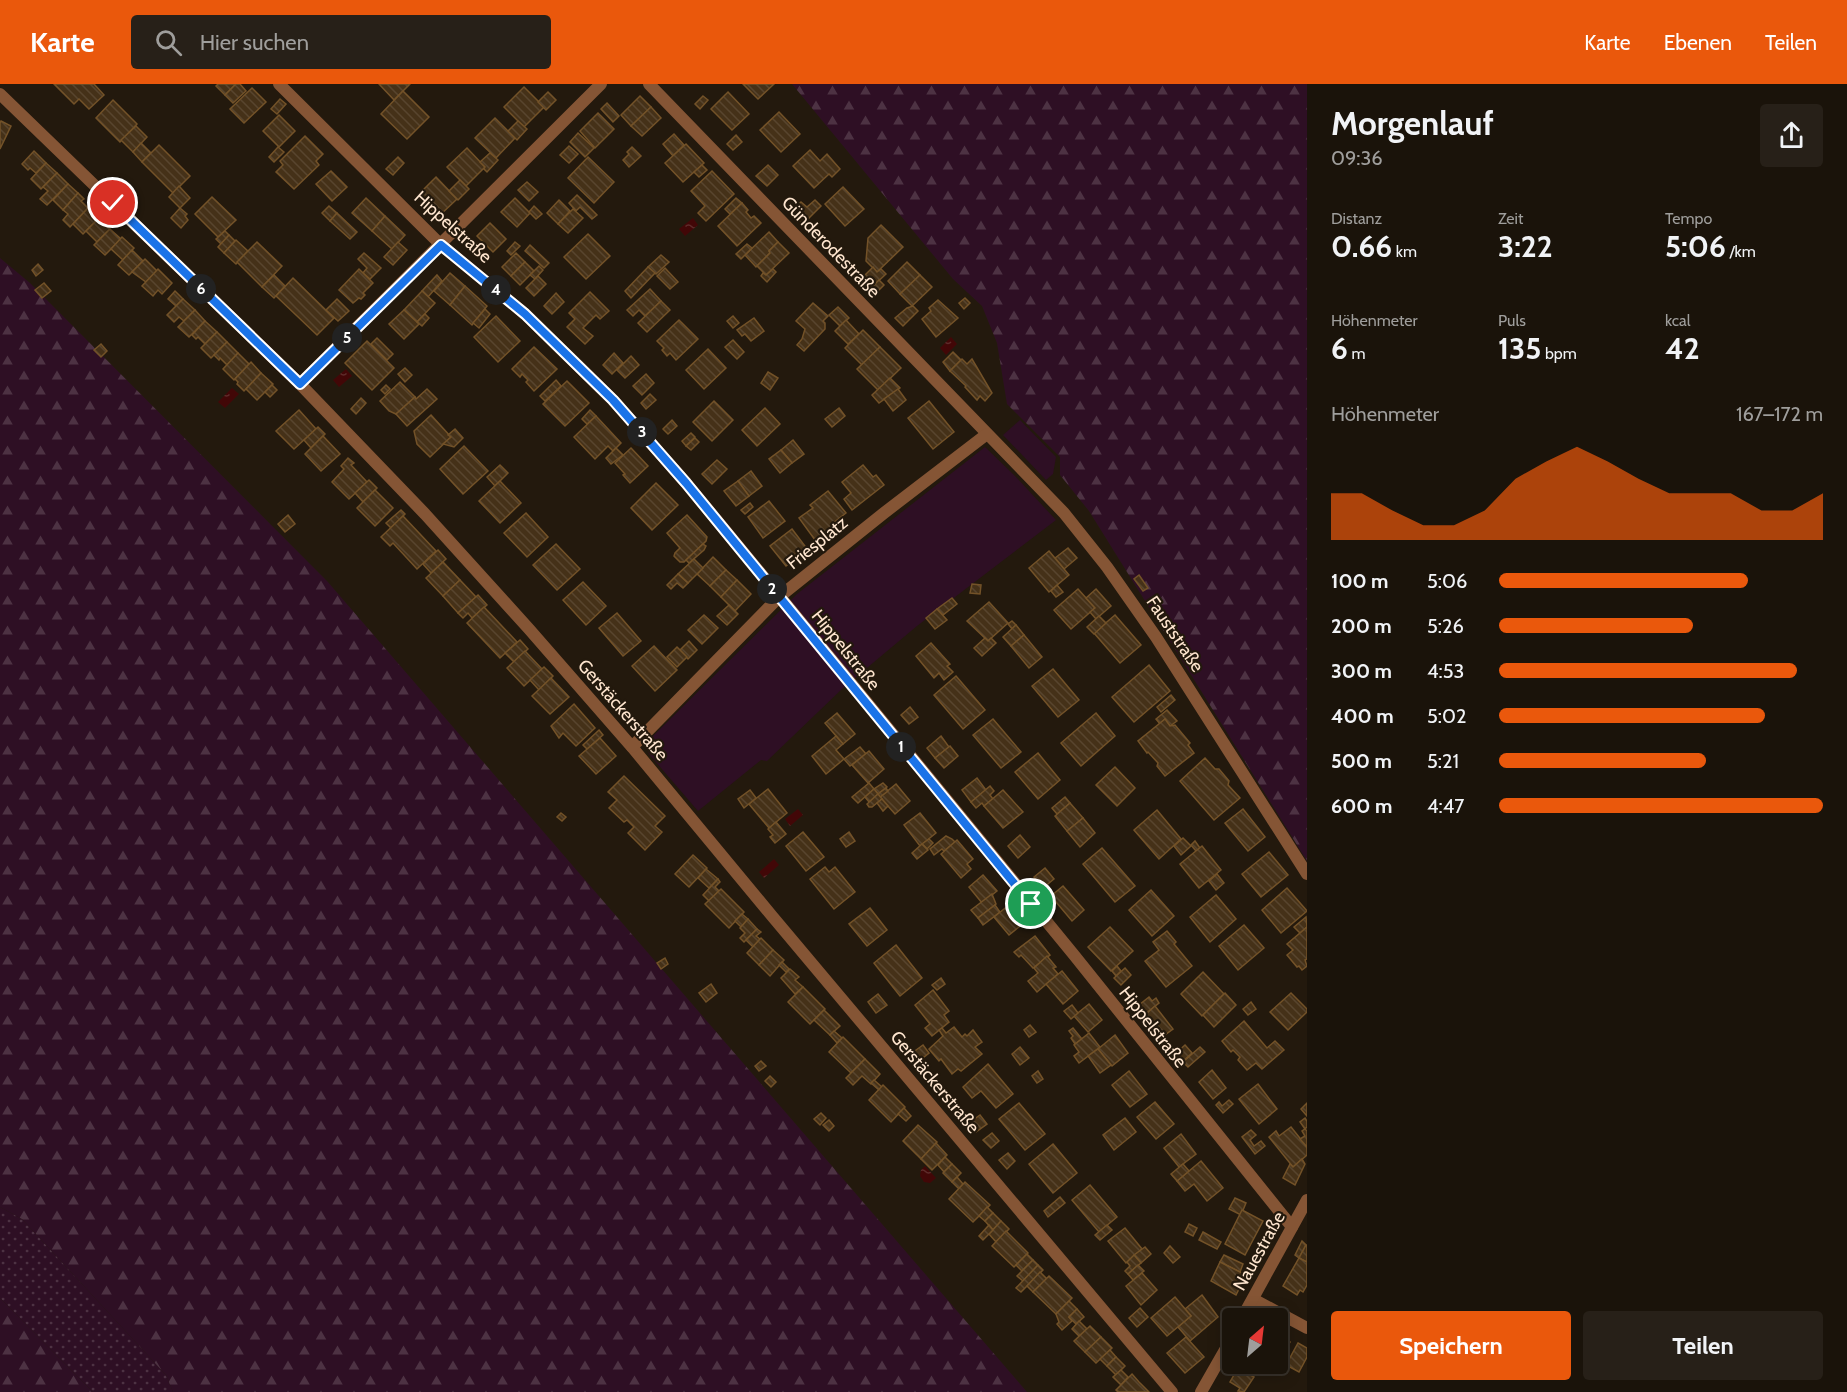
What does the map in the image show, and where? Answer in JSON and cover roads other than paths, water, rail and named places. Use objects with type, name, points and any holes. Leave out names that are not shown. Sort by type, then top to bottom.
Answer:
[{"type":"street","name":"Hippelstraße","points":[[279,84],[441,245],[525,314],[613,400],[686,483],[1074,955],[1292,1227]]},
{"type":"street","points":[[300,384],[601,84]]},
{"type":"street","name":"Günderodestraße","points":[[650,84],[987,434]]},
{"type":"street","name":"Gerstäckerstraße","points":[[0,94],[300,384],[425,514],[529,629],[632,747],[1172,1392]]},
{"type":"street","name":"Friesplatz","points":[[632,747],[779,597],[987,434]]},
{"type":"street","name":"Fauststraße","points":[[987,434],[1064,513],[1107,567],[1156,637],[1307,874]]},
{"type":"street","name":"Nauestraße","points":[[1248,1308],[1307,1200]]},
{"type":"street","points":[[1253,1299],[1307,1328]]},
{"type":"street","points":[[1201,1392],[1222,1355]]},
{"type":"water","points":[[693,218],[698,225],[685,236],[679,229]]},
{"type":"water","points":[[951,337],[957,344],[946,355],[940,348]]},
{"type":"water","points":[[346,369],[352,376],[339,387],[333,380]]},
{"type":"water","points":[[232,388],[239,394],[225,408],[218,402]]},
{"type":"water","points":[[798,809],[803,815],[790,826],[785,819]]},
{"type":"water","points":[[774,859],[779,865],[764,878],[759,872]]},
{"type":"water","points":[[925,1166],[936,1178],[930,1183],[924,1182],[920,1176]]}]
